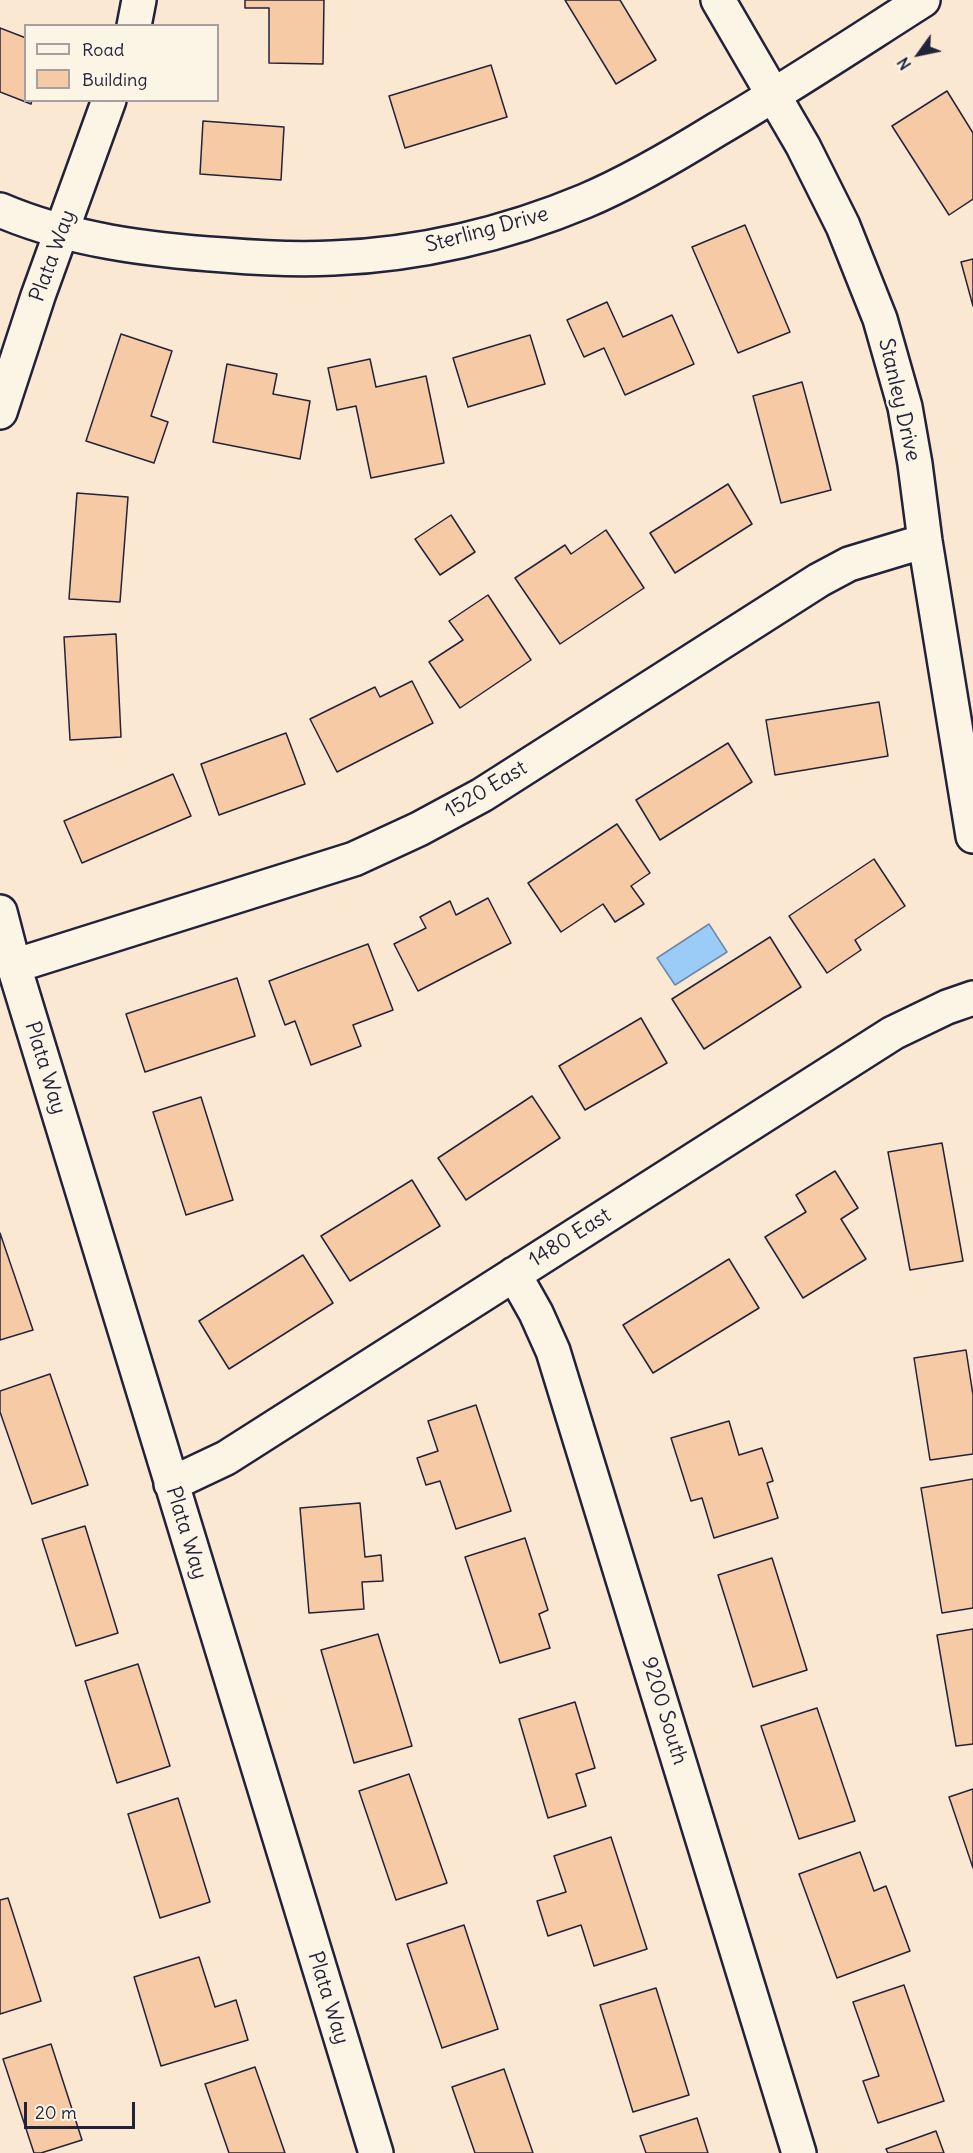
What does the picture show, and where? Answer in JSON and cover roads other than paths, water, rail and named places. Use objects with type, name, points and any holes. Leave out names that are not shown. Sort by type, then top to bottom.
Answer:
[{"type":"street","points":[[134,24],[139,0]]},
{"type":"street","name":"Stanley Drive","points":[[718,0],[803,146],[843,226],[880,320],[905,407],[915,464],[924,541],[973,836]]},
{"type":"street","name":"Sterling Drive","points":[[0,210],[62,232],[179,252],[255,258],[334,258],[417,249],[503,230],[585,201],[664,162],[922,0]]},
{"type":"street","name":"Plata Way","points":[[0,412],[38,296],[108,102]]},
{"type":"street","name":"1520 East","points":[[14,966],[354,859],[419,829],[482,795],[819,580],[849,564],[924,541]]},
{"type":"street","name":"Plata Way","points":[[0,912],[14,966],[376,2153]]},
{"type":"street","name":"1480 East","points":[[171,1484],[226,1458],[893,1033],[947,1007],[973,998]]},
{"type":"street","name":"9200 South","points":[[514,1274],[536,1313],[553,1351],[800,2153]]},
{"type":"water","points":[[709,924],[727,952],[675,985],[657,958]]}]
